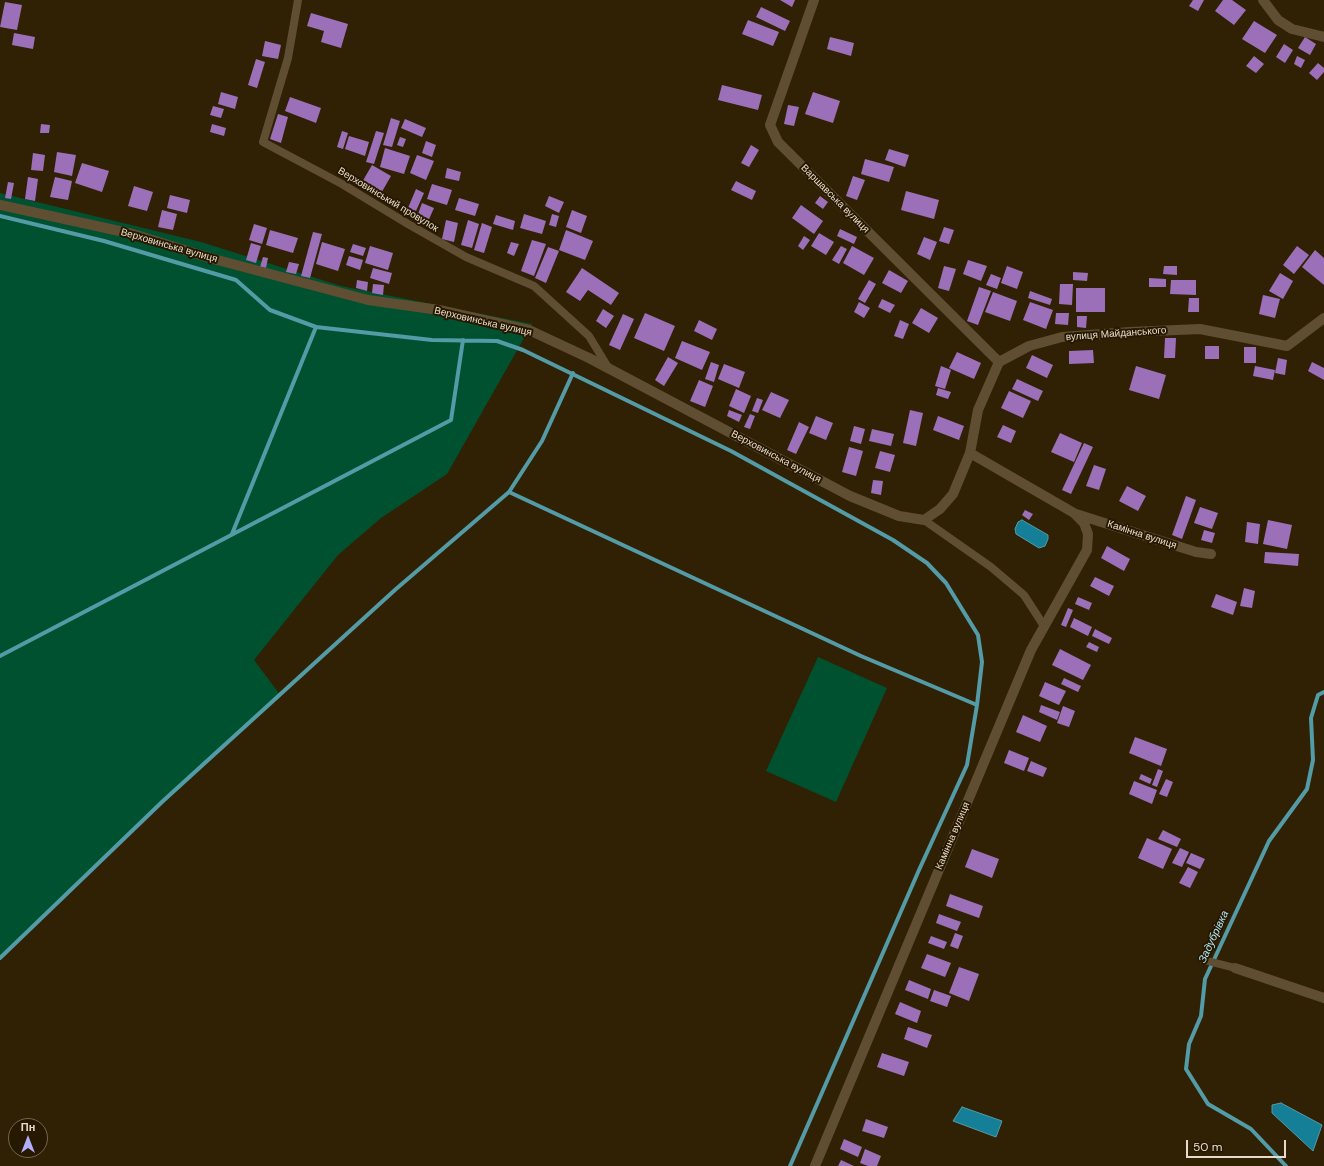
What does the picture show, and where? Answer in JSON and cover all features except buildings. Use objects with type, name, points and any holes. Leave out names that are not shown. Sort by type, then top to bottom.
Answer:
[{"type":"street","name":"Варшавська вулиця","points":[[814,0],[770,125],[778,142],[999,362]]},
{"type":"street","points":[[1263,0],[1278,20],[1292,29],[1324,37]]},
{"type":"street","name":"Верховинська вулиця","points":[[0,205],[133,234],[210,258],[368,300],[439,310],[529,330],[610,370],[850,496],[899,516],[924,520]]},
{"type":"street","name":"вулиця Майданського","points":[[999,362],[1029,346],[1062,337],[1130,332],[1200,329],[1287,346],[1324,318]]},
{"type":"street","points":[[924,520],[940,509],[953,494],[970,453],[978,410],[999,362]]},
{"type":"street","name":"Камінна вулиця","points":[[970,453],[1074,513],[1196,552],[1211,554]]},
{"type":"street","name":"Камінна вулиця","points":[[815,1166],[1031,650],[1087,550],[1088,534],[1084,523],[1074,513]]},
{"type":"street","points":[[1235,968],[1324,998]]},
{"type":"lane","name":"Верховинський провулок","points":[[298,0],[288,58],[263,142],[342,184],[466,257],[534,286],[589,336],[610,370]]},
{"type":"lane","points":[[924,520],[991,567],[1024,595],[1044,626]]},
{"type":"lane","points":[[1204,960],[1235,968]]},
{"type":"green space","points":[[0,193],[201,242],[341,286],[532,324],[447,474],[381,518],[338,555],[254,660],[281,696],[105,857],[0,960]]},
{"type":"green space","points":[[818,657],[887,688],[836,802],[766,771]]},
{"type":"water","points":[[1022,520],[1048,535],[1045,546],[1039,548],[1016,534],[1015,529],[1018,522]]},
{"type":"water","points":[[1281,1103],[1322,1125],[1313,1151],[1272,1113],[1272,1105]]},
{"type":"water","points":[[962,1107],[1002,1121],[996,1137],[953,1121]]},
{"type":"waterway","points":[[0,216],[104,241],[236,280],[270,310],[316,327]]},
{"type":"waterway","points":[[232,534],[316,327],[432,340],[497,341],[523,350],[731,451],[893,540],[927,563],[946,583],[978,635],[982,662],[977,705],[967,765],[919,870],[790,1166]]},
{"type":"waterway","points":[[0,656],[451,420],[463,340]]},
{"type":"waterway","points":[[0,958],[163,801],[396,589],[509,492],[542,441],[573,373]]},
{"type":"waterway","points":[[509,492],[861,656],[977,705]]},
{"type":"waterway","name":"Задубрівка","points":[[1286,1166],[1251,1129],[1208,1104],[1186,1069],[1189,1044],[1201,1016],[1205,979],[1269,841],[1307,789],[1313,760],[1311,718],[1318,695],[1324,692]]}]
